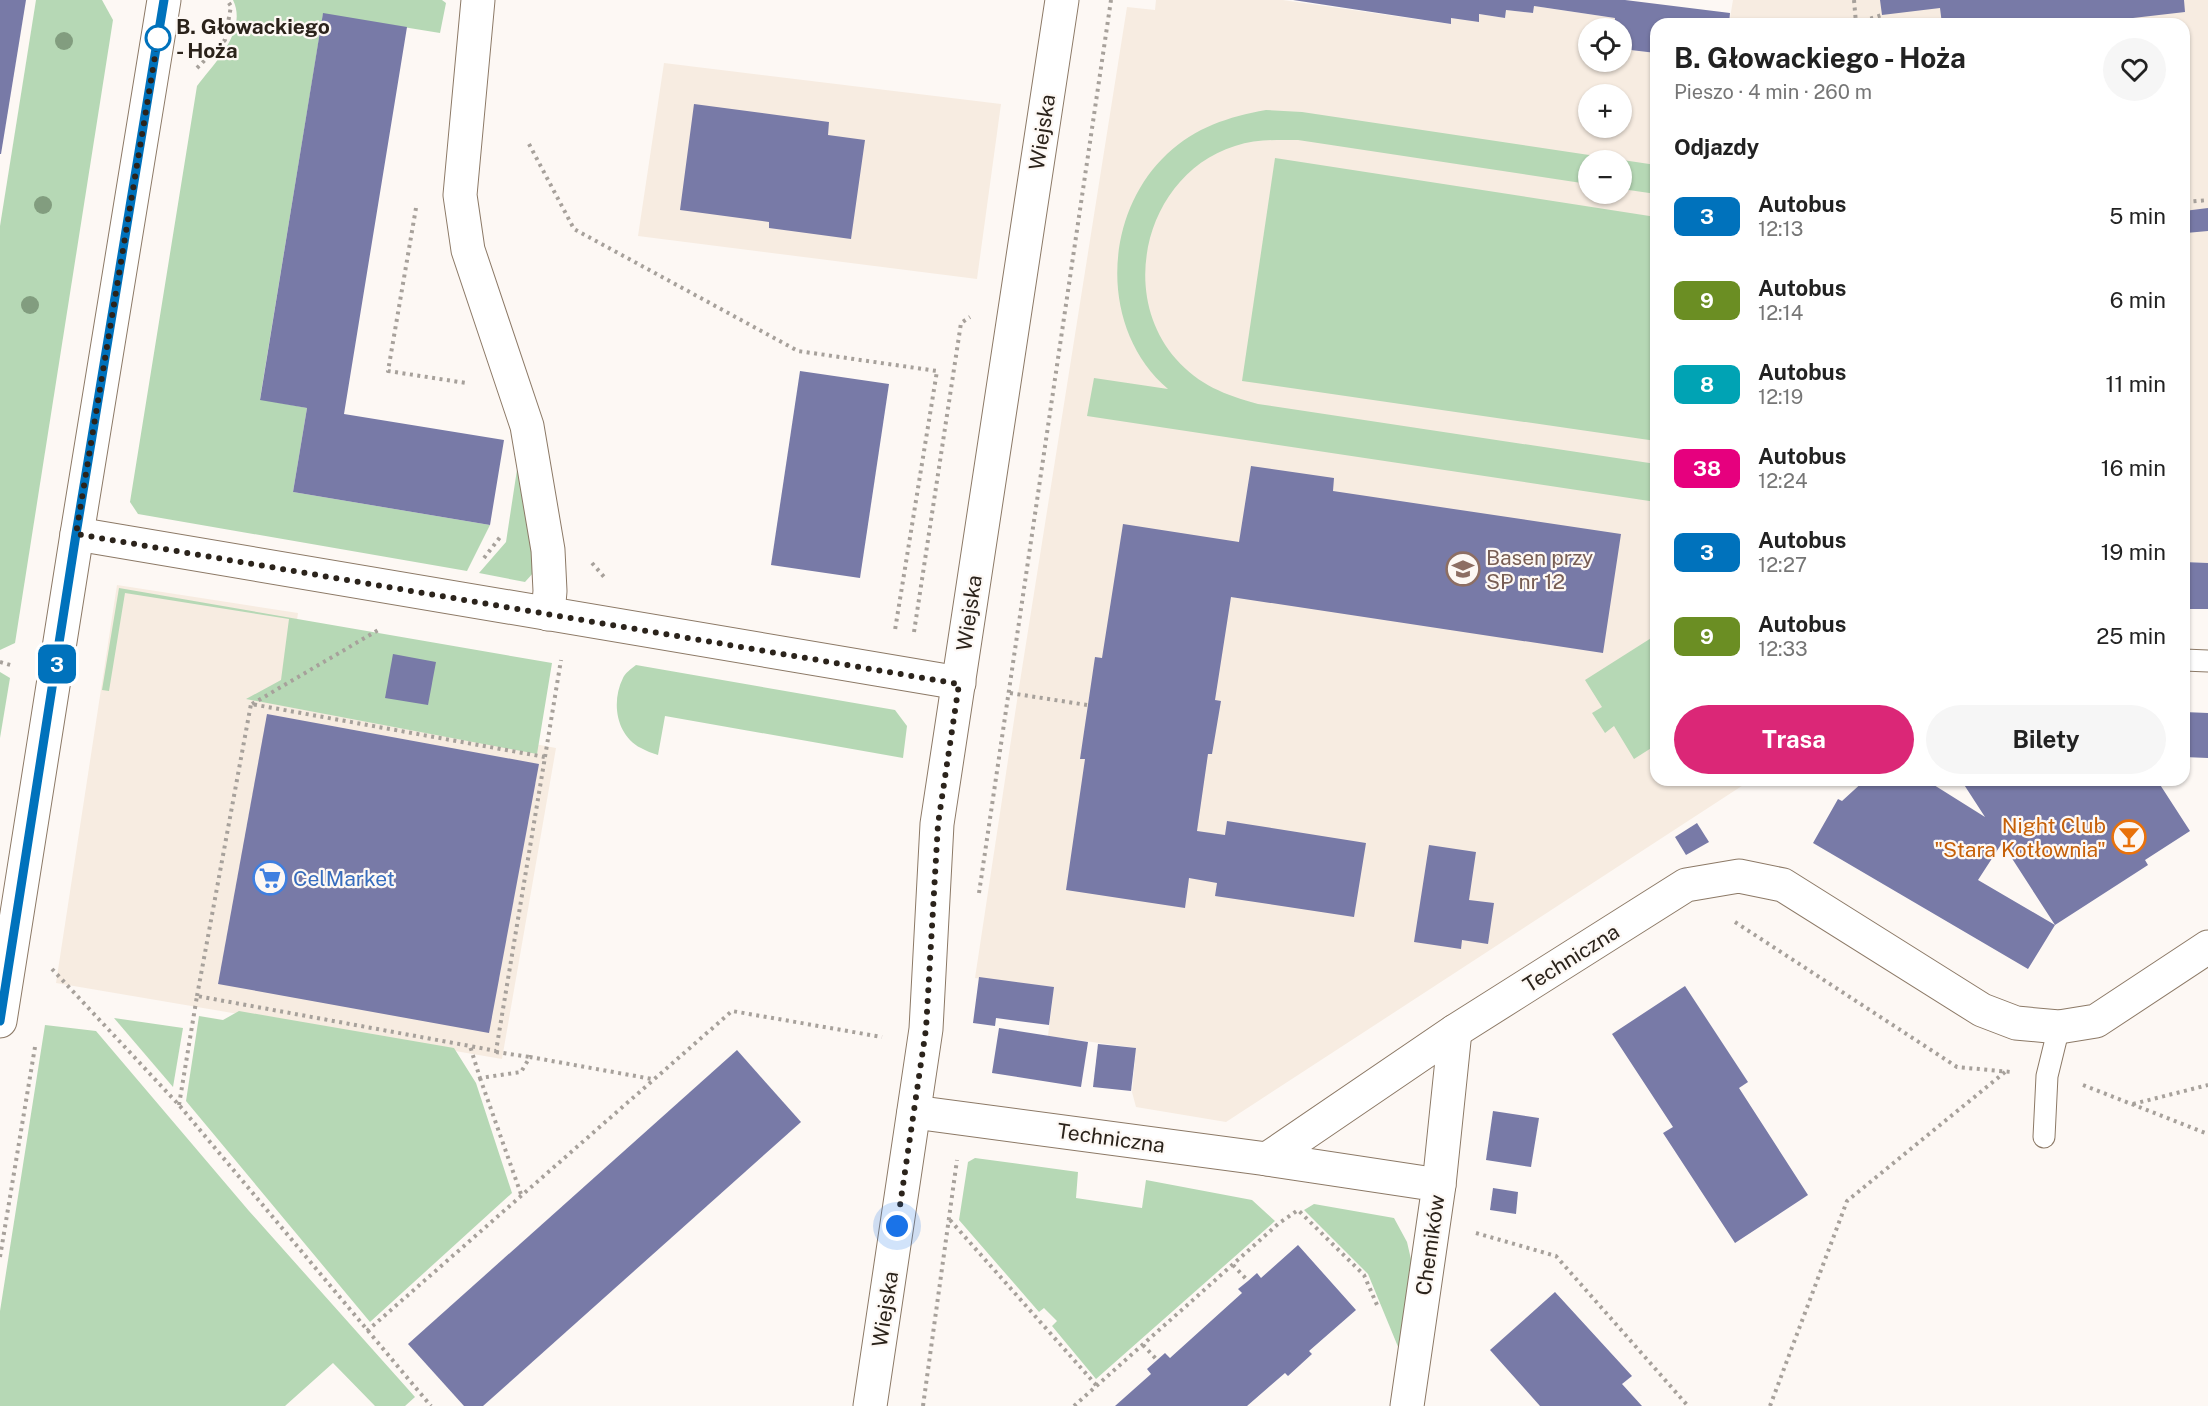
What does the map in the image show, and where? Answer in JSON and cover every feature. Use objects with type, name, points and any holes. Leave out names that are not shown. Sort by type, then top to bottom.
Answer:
[{"type":"street","points":[[0,1021],[76,534],[164,0]]},
{"type":"street","points":[[478,0],[460,195],[468,250],[527,426],[548,550],[550,591],[548,614]]},
{"type":"street","name":"Wiejska","points":[[870,1406],[926,1029],[938,824],[1062,0]]},
{"type":"street","points":[[76,534],[959,684]]},
{"type":"street","name":"Techniczna","points":[[914,1112],[1268,1159],[1455,1031],[1686,885],[1738,876],[1783,885],[1982,1010],[2016,1023],[2059,1027],[2096,1021],[2208,947]]},
{"type":"street","points":[[1439,1185],[1455,1031]]},
{"type":"street","name":"Chemików","points":[[1268,1159],[1439,1185],[1407,1406]]},
{"type":"lane","points":[[2190,660],[2208,661]]},
{"type":"lane","points":[[2044,1137],[2047,1076],[2059,1027]]},
{"type":"path","points":[[978,900],[1112,0]]},
{"type":"path","points":[[1854,0],[1856,18]]},
{"type":"path","points":[[1872,18],[1882,15]]},
{"type":"path","points":[[529,144],[574,229],[798,351],[937,371],[894,638]]},
{"type":"path","points":[[2190,202],[2208,200]]},
{"type":"path","points":[[178,1105],[251,704],[383,628]]},
{"type":"path","points":[[1010,693],[1087,705]]},
{"type":"path","points":[[251,704],[545,757]]},
{"type":"path","points":[[496,1052],[551,725]]},
{"type":"path","points":[[1729,919],[1957,1066],[2060,1077],[2208,1134]]},
{"type":"path","points":[[48,965],[178,1105],[429,1404],[423,1406]]},
{"type":"path","points":[[197,996],[653,1079]]},
{"type":"path","points":[[367,1331],[732,1011],[892,1038]]},
{"type":"path","points":[[470,1046],[522,1197]]},
{"type":"path","points":[[480,1078],[520,1072],[530,1057]]},
{"type":"path","points":[[1770,1406],[1847,1201],[2006,1071]]},
{"type":"path","points":[[2131,1104],[2208,1085]]},
{"type":"path","points":[[923,1406],[957,1157]]},
{"type":"path","points":[[1074,1406],[1278,1224],[1298,1210],[1364,1275],[1378,1307]]},
{"type":"path","points":[[950,1219],[1097,1386]]},
{"type":"path","points":[[1473,1232],[1556,1256],[1688,1406]]},
{"type":"path","points":[[1233,1265],[1248,1281]]},
{"type":"path","points":[[1143,1345],[1157,1360]]},
{"type":"shaded area","points":[[1156,0],[1283,0],[1450,24],[1451,18],[1479,21],[1479,14],[1505,18],[1506,10],[1533,13],[1534,6],[1615,18],[1578,18],[1578,72],[1632,72],[1632,50],[1650,52],[1650,786],[1742,786],[1226,1122],[1136,1107],[1132,1092],[1136,1048],[1048,1036],[1054,987],[975,978],[1127,7],[1155,10]]},
{"type":"shaded area","points":[[1733,0],[2208,0],[2208,563],[2190,562],[2190,18],[1730,18]]},
{"type":"shaded area","points":[[664,63],[1001,104],[977,279],[638,236]]},
{"type":"shaded area","points":[[117,585],[298,613],[286,698],[556,748],[502,1059],[56,983]]},
{"type":"green space","points":[[36,0],[102,0],[113,20],[15,643],[0,650],[0,226]]},
{"type":"green space","points":[[233,0],[442,0],[446,3],[440,33],[323,14],[260,399],[307,408],[293,492],[490,525],[467,571],[138,514],[130,502],[197,86],[220,57],[233,35],[236,12]]},
{"type":"green space","points":[[1266,110],[1302,112],[1578,153],[1578,182],[1298,140],[1258,141],[1243,144],[1205,160],[1181,181],[1162,207],[1150,237],[1145,269],[1148,301],[1158,331],[1176,359],[1185,368],[1213,388],[1258,404],[1650,463],[1650,501],[1087,416],[1094,378],[1168,389],[1145,364],[1130,336],[1120,305],[1117,272],[1121,240],[1130,208],[1146,179],[1167,154],[1201,130],[1226,120]]},
{"type":"green space","points":[[1275,158],[1650,216],[1650,440],[1242,381]]},
{"type":"green space","points":[[1632,161],[1650,164],[1650,193],[1632,190]]},
{"type":"green space","points":[[520,450],[537,557],[534,572],[525,582],[479,573],[506,542]]},
{"type":"green space","points":[[119,588],[552,663],[537,754],[246,699],[281,680],[289,619],[125,593],[109,691],[102,690]]},
{"type":"green space","points":[[1650,639],[1650,749],[1634,759],[1614,726],[1605,733],[1592,713],[1602,707],[1585,680]]},
{"type":"green space","points":[[636,665],[895,710],[907,726],[903,758],[665,716],[658,755],[633,742],[626,735],[618,717],[619,687],[625,674]]},
{"type":"green space","points":[[0,672],[10,678],[0,738]]},
{"type":"green space","points":[[239,1011],[454,1048],[476,1083],[512,1193],[370,1322],[186,1101],[199,1016],[223,1020]]},
{"type":"green space","points":[[114,1018],[183,1028],[173,1087]]},
{"type":"green space","points":[[45,1025],[96,1031],[249,1211],[415,1397],[405,1406],[375,1406],[333,1363],[285,1406],[0,1406],[0,1311]]},
{"type":"green space","points":[[975,1158],[1078,1172],[1076,1198],[1142,1208],[1146,1180],[1252,1200],[1275,1221],[1096,1379],[1052,1326],[1057,1321],[1044,1308],[1039,1312],[959,1220],[968,1162]]},
{"type":"green space","points":[[1314,1204],[1394,1218],[1407,1242],[1413,1268],[1401,1354],[1368,1274],[1304,1210]]},
{"type":"building","points":[[0,0],[26,0],[1,154],[0,154]]},
{"type":"building","points":[[1293,0],[1625,0],[1730,13],[1730,18],[1650,18],[1650,52],[1632,50],[1632,18],[1615,18],[1534,6],[1533,13],[1506,10],[1505,18],[1479,14],[1479,22],[1451,18],[1451,24]]},
{"type":"building","points":[[1880,0],[2184,0],[2185,12],[2133,18],[1941,18],[1940,8],[1882,15]]},
{"type":"building","points":[[323,13],[407,27],[344,414],[504,440],[490,525],[293,492],[307,408],[260,400]]},
{"type":"building","points":[[694,104],[829,122],[828,135],[865,140],[851,239],[769,228],[769,222],[680,210]]},
{"type":"building","points":[[2208,208],[2208,231],[2190,233],[2190,210]]},
{"type":"building","points":[[800,371],[889,384],[860,578],[771,565]]},
{"type":"building","points":[[1251,466],[1334,478],[1333,491],[1621,534],[1603,653],[1231,597],[1215,700],[1221,701],[1212,754],[1208,754],[1197,831],[1225,835],[1227,821],[1366,843],[1354,917],[1215,896],[1217,883],[1189,878],[1185,908],[1066,890],[1085,759],[1080,759],[1095,657],[1102,658],[1123,524],[1239,542]]},
{"type":"building","points":[[2190,562],[2208,563],[2208,609],[2190,609]]},
{"type":"building","points":[[393,654],[436,662],[428,705],[385,698]]},
{"type":"building","points":[[2190,712],[2208,713],[2208,758],[2190,757]]},
{"type":"building","points":[[267,714],[539,764],[489,1033],[218,984]]},
{"type":"building","points":[[1858,786],[1936,786],[1985,817],[1965,786],[2161,786],[2190,831],[2145,860],[2148,865],[2055,925],[2028,969],[1813,843],[1838,799],[1842,801]],"holes":[[[2002,843],[2055,925],[1978,880]]]},
{"type":"building","points":[[1697,823],[1709,842],[1686,855],[1675,837]]},
{"type":"building","points":[[1429,845],[1476,852],[1469,900],[1494,903],[1488,944],[1462,940],[1461,949],[1414,942]]},
{"type":"building","points":[[979,977],[1054,987],[1049,1025],[996,1018],[995,1026],[973,1023]]},
{"type":"building","points":[[1685,986],[1748,1082],[1739,1088],[1808,1195],[1735,1243],[1663,1133],[1673,1127],[1612,1034]]},
{"type":"building","points":[[999,1028],[1088,1042],[1081,1087],[992,1073]]},
{"type":"building","points":[[1098,1044],[1136,1048],[1131,1091],[1093,1087]]},
{"type":"building","points":[[737,1050],[801,1122],[483,1406],[464,1406],[408,1344]]},
{"type":"building","points":[[1493,1111],[1539,1118],[1531,1167],[1486,1160]]},
{"type":"building","points":[[1493,1188],[1518,1192],[1516,1214],[1490,1210]]},
{"type":"building","points":[[1298,1245],[1356,1310],[1309,1351],[1312,1354],[1288,1376],[1285,1373],[1247,1406],[1115,1406],[1151,1374],[1147,1369],[1165,1353],[1170,1358],[1242,1293],[1238,1289],[1257,1273],[1261,1278]]},
{"type":"building","points":[[1555,1292],[1632,1376],[1622,1384],[1642,1406],[1540,1406],[1490,1350]]},
{"type":"bus line","name":"3","points":[[0,1021],[76,534],[164,0]]},
{"type":"place","name":"B. Głowackiego - Hoża","points":[[158,38]]},
{"type":"place","name":"Basen przy SP nr 12","points":[[1463,569]]},
{"type":"place","name":"Night Club \"Stara Kotłownia\"","points":[[2129,837]]},
{"type":"place","name":"CelMarket","points":[[270,878]]},
{"type":"route","points":[[158,38],[76,534],[959,684],[938,824],[926,1029],[897,1226]]}]
